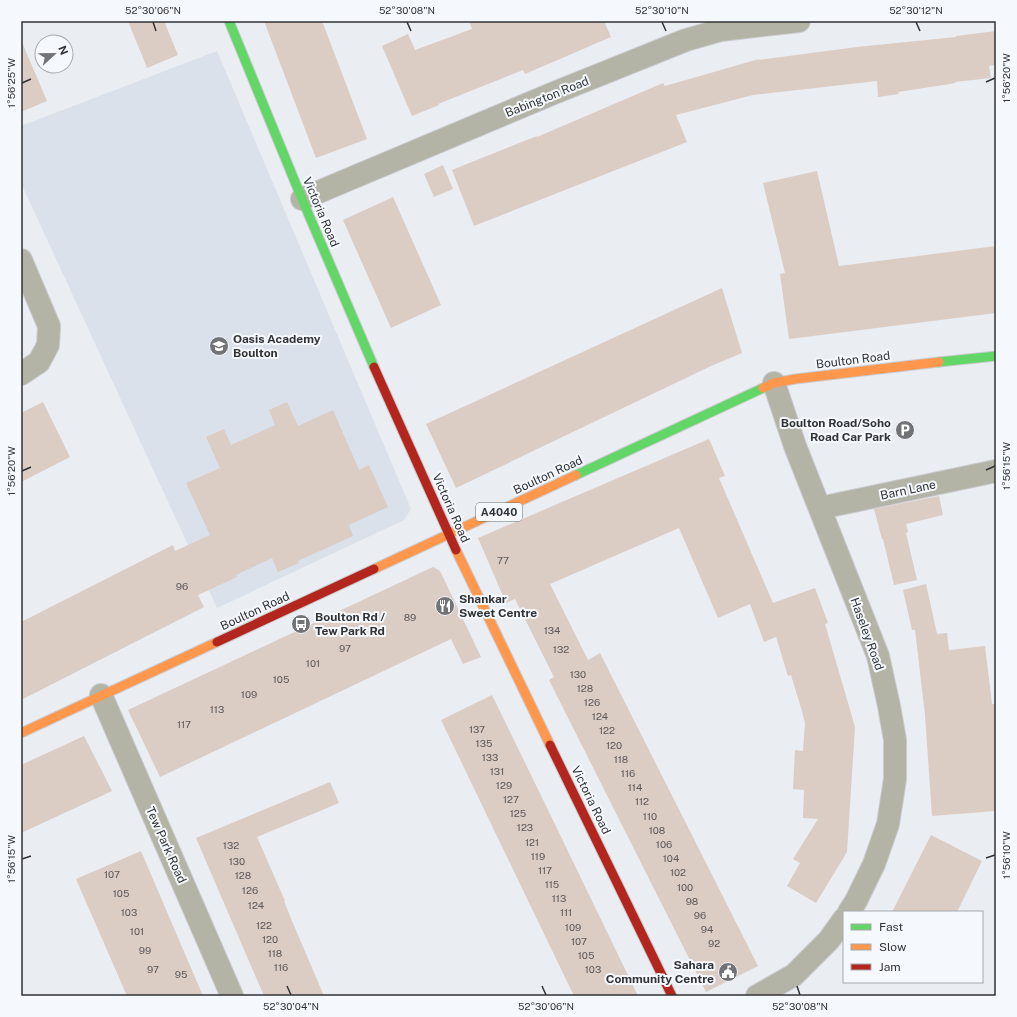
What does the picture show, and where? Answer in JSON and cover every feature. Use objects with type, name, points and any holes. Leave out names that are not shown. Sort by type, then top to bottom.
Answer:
[{"type":"street","name":"Victoria Road","points":[[229,21],[302,199],[449,535],[672,996]]},
{"type":"street","name":"Babington Road","points":[[302,199],[554,93],[686,40],[721,30],[799,21]]},
{"type":"street","points":[[21,260],[49,326],[48,345],[39,362],[21,374]]},
{"type":"street","name":"Boulton Road","points":[[21,733],[774,383],[795,379],[996,356]]},
{"type":"street","name":"Haseley Road","points":[[774,383],[795,446],[878,656],[895,740],[895,779],[888,824],[874,864],[850,911]]},
{"type":"street","name":"Barn Lane","points":[[820,508],[996,471]]},
{"type":"street","name":"Tew Park Road","points":[[101,695],[232,996]]},
{"type":"street","points":[[757,996],[794,975],[829,940],[843,920]]},
{"type":"shaded area","name":"Oasis Academy Boulton","points":[[217,51],[411,509],[404,520],[217,608],[21,183],[21,126]]},
{"type":"building","points":[[128,21],[164,21],[178,55],[147,68]]},
{"type":"building","points":[[264,21],[322,21],[367,139],[316,158]]},
{"type":"building","points":[[469,21],[604,21],[611,37],[525,74],[523,70],[412,116],[382,46],[408,34],[415,50],[472,29]]},
{"type":"building","points":[[996,31],[996,65],[989,66],[991,78],[955,82],[956,83],[898,92],[899,94],[878,97],[877,81],[753,95],[676,115],[687,142],[474,226],[452,170],[537,137],[663,83],[665,86],[759,59],[956,37]]},
{"type":"building","points":[[21,40],[34,70],[34,74],[35,74],[47,101],[21,112]]},
{"type":"building","points":[[443,165],[453,189],[434,197],[424,174]]},
{"type":"building","points":[[817,171],[839,266],[996,246],[996,313],[789,339],[780,274],[785,273],[763,183]]},
{"type":"building","points":[[393,197],[441,305],[391,328],[343,220]]},
{"type":"building","points":[[722,288],[742,353],[711,366],[456,488],[426,424]]},
{"type":"building","points":[[43,402],[70,457],[21,482],[21,413]]},
{"type":"building","points":[[287,402],[298,426],[333,410],[359,470],[369,465],[388,507],[349,525],[353,536],[298,561],[299,563],[278,572],[272,558],[236,575],[237,577],[198,595],[204,607],[21,700],[21,622],[173,545],[175,551],[210,535],[186,483],[220,468],[206,437],[224,429],[231,445],[275,425],[269,410]]},
{"type":"building","points":[[709,439],[725,476],[719,478],[773,603],[815,588],[828,623],[825,624],[855,727],[847,852],[816,903],[787,886],[800,863],[793,859],[818,819],[803,818],[804,790],[793,789],[795,750],[803,751],[805,723],[791,675],[788,676],[776,637],[764,642],[750,604],[718,618],[679,528],[550,584],[588,660],[600,653],[758,966],[706,992],[549,680],[554,677],[515,599],[506,603],[478,538]]},
{"type":"building","points":[[939,496],[943,515],[906,524],[908,532],[906,533],[917,580],[894,585],[874,509]]},
{"type":"building","points":[[433,567],[440,571],[481,657],[463,664],[451,639],[160,777],[128,710]]},
{"type":"building","points":[[926,584],[937,634],[947,633],[949,650],[985,646],[992,704],[996,704],[996,811],[932,816],[925,715],[915,630],[912,630],[903,590]]},
{"type":"building","points":[[492,695],[638,996],[574,996],[441,720]]},
{"type":"building","points":[[84,736],[112,791],[21,833],[21,765]]},
{"type":"building","points":[[330,782],[339,803],[257,837],[324,996],[264,996],[196,838]]},
{"type":"building","points":[[931,835],[982,861],[957,911],[893,911]]},
{"type":"building","points":[[141,851],[203,996],[127,996],[76,879]]},
{"type":"traffic: fast","points":[[229,21],[302,199],[374,367]]},
{"type":"traffic: fast","points":[[939,362],[996,356]]},
{"type":"traffic: fast","points":[[576,475],[763,388]]},
{"type":"traffic: slow","points":[[763,388],[774,383],[795,379],[939,362]]},
{"type":"traffic: slow","points":[[374,569],[576,475]]},
{"type":"traffic: slow","points":[[456,550],[550,745]]},
{"type":"traffic: slow","points":[[21,733],[217,642]]},
{"type":"traffic: jam","points":[[374,367],[456,550]]},
{"type":"traffic: jam","points":[[217,642],[374,569]]},
{"type":"traffic: jam","points":[[550,745],[672,996]]},
{"type":"place","name":"Oasis Academy Boulton","points":[[219,346]]},
{"type":"place","name":"Boulton Road/Soho Road Car Park","points":[[905,430]]},
{"type":"place","name":"Shankar Sweet Centre","points":[[445,606]]},
{"type":"place","name":"Boulton Rd / Tew Park Rd","points":[[301,624]]},
{"type":"place","name":"Sahara Community Centre","points":[[728,972]]}]
